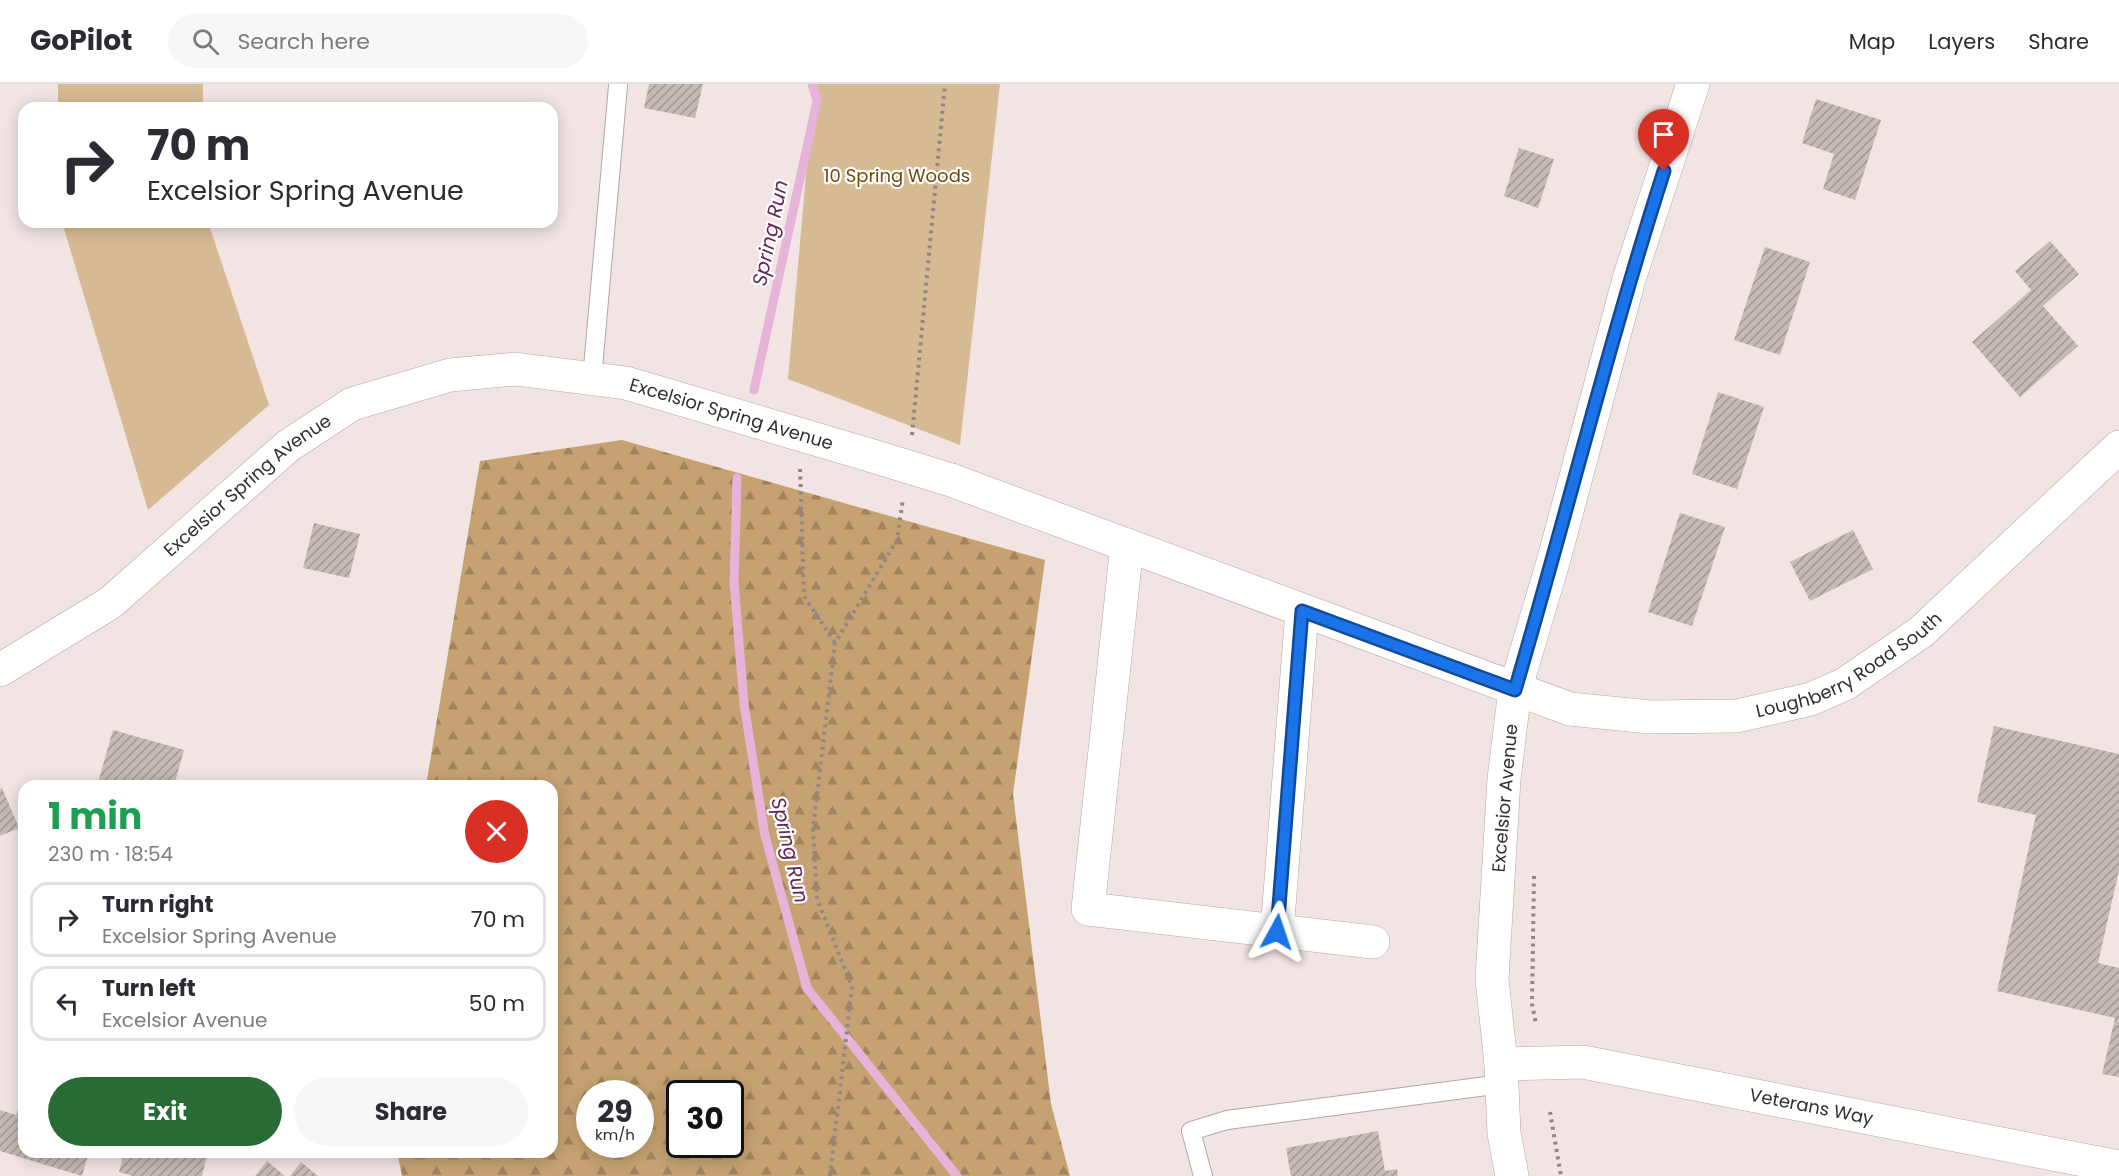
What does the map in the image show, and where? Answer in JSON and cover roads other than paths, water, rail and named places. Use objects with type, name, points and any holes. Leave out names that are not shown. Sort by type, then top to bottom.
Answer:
[{"type":"street","name":"Excelsior Avenue","points":[[1512,1176],[1504,1133],[1492,979],[1504,779],[1515,690],[1554,558],[1629,279],[1692,84]]},
{"type":"street","name":"Excelsior Spring Avenue","points":[[0,670],[110,603],[288,446],[352,404],[450,375],[514,369],[626,383],[951,480],[1515,690]]},
{"type":"street","name":"Loughberry Road South","points":[[1515,690],[1570,709],[1650,717],[1737,716],[1811,699],[1845,684],[1922,632],[2119,447]]},
{"type":"street","points":[[1127,545],[1088,909],[1373,942]]},
{"type":"street","points":[[1277,932],[1302,611]]},
{"type":"street","name":"Veterans Way","points":[[1501,1074],[1583,1062],[2119,1167]]},
{"type":"lane","points":[[592,379],[618,86]]},
{"type":"lane","points":[[1203,1176],[1191,1131],[1227,1120],[1501,1074]]},
{"type":"waterway","name":"Spring Run","points":[[754,390],[817,101],[812,84]]},
{"type":"waterway","name":"Spring Run","points":[[737,478],[734,582],[744,704],[765,836],[807,988],[957,1176]]},
{"type":"park label","name":"10 Spring Woods","points":[[897,176]]}]
